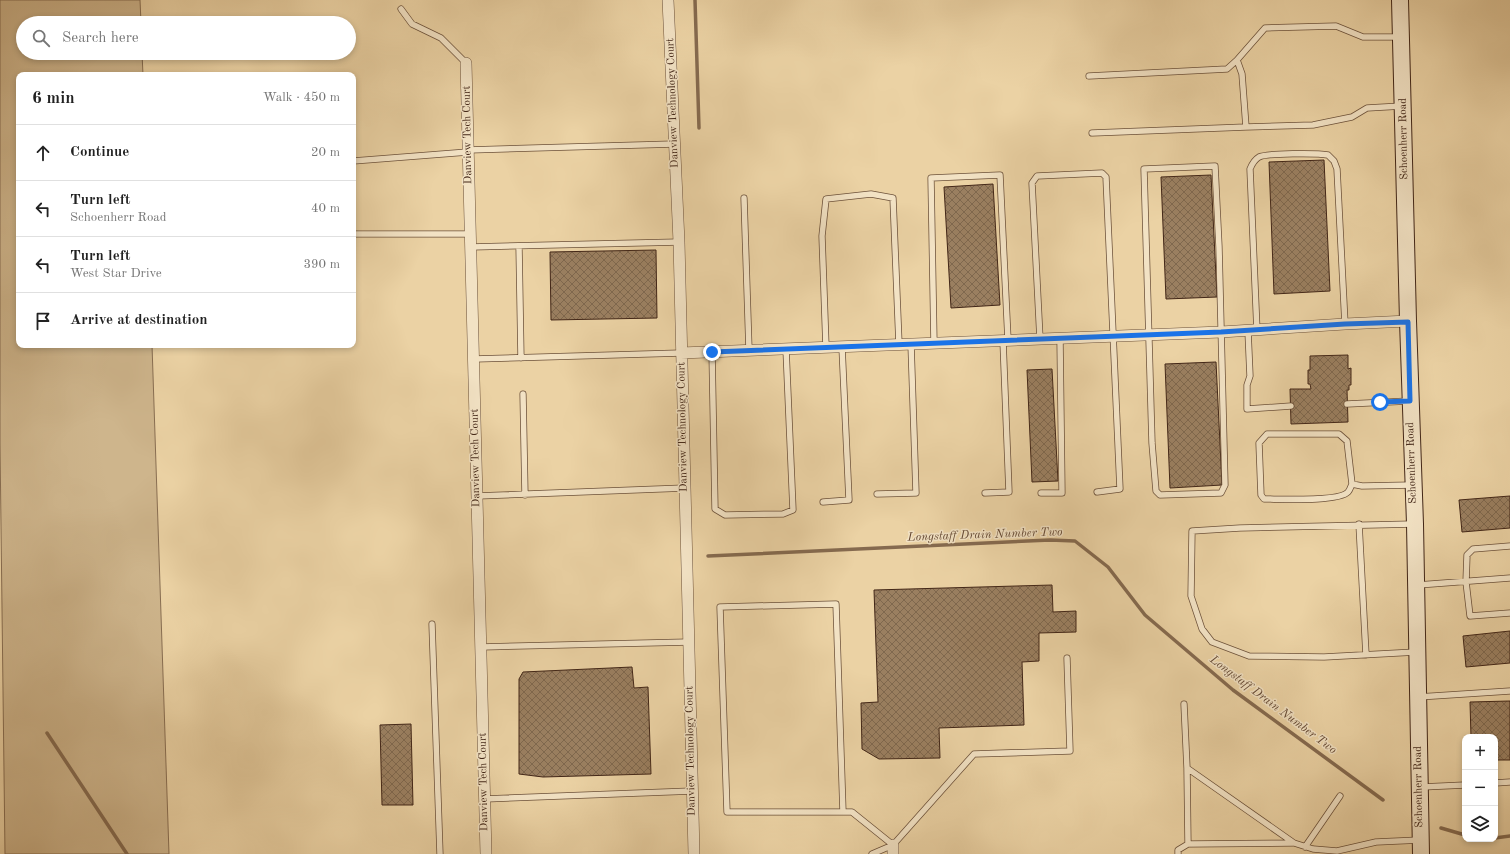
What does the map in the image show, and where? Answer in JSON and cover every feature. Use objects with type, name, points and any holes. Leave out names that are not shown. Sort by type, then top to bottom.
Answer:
[{"type":"street","name":"Danview Technology Court","points":[[668,0],[679,242],[694,854]]},
{"type":"street","name":"Schoenherr Road","points":[[1400,0],[1410,401],[1415,524],[1416,652],[1421,847]]},
{"type":"street","name":"Danview Tech Court","points":[[466,63],[486,854]]},
{"type":"street","points":[[681,353],[1113,337],[1253,331],[1345,324],[1408,322]]},
{"type":"lane","points":[[401,9],[412,24],[441,38],[466,63]]},
{"type":"lane","points":[[1089,76],[1227,69],[1237,60],[1265,28],[1336,26],[1363,36],[1401,37]]},
{"type":"lane","points":[[1237,60],[1242,74],[1246,127]]},
{"type":"lane","points":[[1092,133],[1313,125],[1352,117],[1367,108],[1403,106]]},
{"type":"lane","points":[[356,161],[468,151],[674,144]]},
{"type":"lane","points":[[1291,406],[1247,409],[1247,385],[1250,376],[1253,331],[1250,170],[1252,163],[1261,156],[1318,153],[1328,155],[1334,161],[1337,170],[1345,324]]},
{"type":"lane","points":[[1215,166],[1221,332],[1225,485],[1221,493],[1160,495],[1156,491],[1152,443],[1144,169],[1215,166]]},
{"type":"lane","points":[[1040,339],[1032,183],[1036,176],[1102,173],[1106,177],[1120,489],[1097,492]]},
{"type":"lane","points":[[934,343],[931,178],[1000,175],[1006,340],[1008,492],[985,493]]},
{"type":"lane","points":[[826,347],[822,236],[826,199],[870,194],[893,198],[898,344]]},
{"type":"lane","points":[[744,198],[749,350]]},
{"type":"lane","points":[[356,234],[470,234]]},
{"type":"lane","points":[[471,247],[679,242]]},
{"type":"lane","points":[[519,246],[520,358]]},
{"type":"lane","points":[[1041,493],[1062,493],[1060,339]]},
{"type":"lane","points":[[878,494],[916,493],[911,344]]},
{"type":"lane","points":[[823,502],[849,500],[842,347]]},
{"type":"lane","points":[[712,352],[715,510],[725,515],[783,514],[793,510],[786,349]]},
{"type":"lane","points":[[474,359],[681,353]]},
{"type":"lane","points":[[523,394],[525,495]]},
{"type":"lane","points":[[1347,404],[1410,401]]},
{"type":"lane","points":[[1267,434],[1340,434],[1348,441],[1352,484],[1349,492],[1332,498],[1264,499],[1261,495],[1259,443],[1267,434]]},
{"type":"lane","points":[[1352,484],[1362,486],[1413,486]]},
{"type":"lane","points":[[477,496],[685,488]]},
{"type":"lane","points":[[1415,524],[1359,524],[1192,531],[1192,596],[1202,629],[1212,642],[1249,656],[1324,657],[1416,652]]},
{"type":"lane","points":[[1359,524],[1366,655]]},
{"type":"lane","points":[[1510,546],[1473,549],[1467,555],[1466,582],[1470,616],[1510,613]]},
{"type":"lane","points":[[1415,586],[1510,578]]},
{"type":"lane","points":[[843,812],[836,604],[720,607],[727,812],[843,812],[852,812],[893,850]]},
{"type":"lane","points":[[432,624],[440,854]]},
{"type":"lane","points":[[481,647],[689,642]]},
{"type":"lane","points":[[872,854],[893,850],[974,754],[1070,751],[1067,658]]},
{"type":"lane","points":[[1417,697],[1510,691]]},
{"type":"lane","points":[[1184,704],[1188,844]]},
{"type":"lane","points":[[1187,768],[1294,843],[1313,850],[1337,852],[1376,842],[1421,847]]},
{"type":"lane","points":[[1498,783],[1510,782]]},
{"type":"lane","points":[[1419,787],[1462,785]]},
{"type":"lane","points":[[484,799],[692,791]]},
{"type":"lane","points":[[1305,847],[1340,796]]},
{"type":"lane","points":[[1178,854],[1178,850],[1188,844],[1294,843]]},
{"type":"shaded area","points":[[0,0],[140,0],[141,16],[16,16],[16,60],[142,60],[143,72],[16,72],[16,348],[152,348],[169,854],[5,854],[0,443]]},
{"type":"building","points":[[1324,160],[1330,291],[1274,294],[1269,162]]},
{"type":"building","points":[[1211,175],[1217,297],[1166,299],[1161,177]]},
{"type":"building","points":[[993,184],[1000,305],[951,308],[944,187]]},
{"type":"building","points":[[656,250],[657,318],[551,320],[550,252]]},
{"type":"building","points":[[1348,355],[1348,369],[1351,368],[1351,385],[1349,385],[1349,390],[1347,390],[1348,422],[1291,424],[1290,389],[1311,389],[1310,384],[1308,384],[1310,356]]},
{"type":"building","points":[[1216,362],[1222,485],[1170,488],[1165,364]]},
{"type":"building","points":[[1052,369],[1058,481],[1032,482],[1027,370]]},
{"type":"building","points":[[1510,496],[1510,528],[1462,532],[1459,500]]},
{"type":"building","points":[[1052,585],[1053,612],[1076,611],[1076,632],[1039,633],[1039,661],[1022,662],[1024,725],[939,728],[940,758],[879,759],[862,749],[861,703],[878,702],[874,590]]},
{"type":"building","points":[[1510,631],[1510,663],[1466,667],[1463,636]]},
{"type":"building","points":[[632,667],[634,688],[648,687],[651,774],[543,777],[519,774],[519,679],[523,672]]},
{"type":"building","points":[[1510,701],[1510,760],[1498,760],[1498,734],[1471,734],[1470,702]]},
{"type":"building","points":[[411,724],[413,805],[382,805],[380,725]]},
{"type":"waterway","name":"Longstaff Drain Number Two","points":[[695,0],[699,128]]},
{"type":"waterway","name":"Longstaff Drain Number Two","points":[[708,556],[1050,540],[1075,541],[1108,567],[1145,615],[1233,690],[1383,800]]},
{"type":"waterway","points":[[47,733],[127,854]]},
{"type":"waterway","name":"Longstaff Drain Number Two","points":[[1441,828],[1462,834]]},
{"type":"waterway","name":"Longstaff Drain Number Two","points":[[1498,838],[1510,836]]},
{"type":"route","points":[[712,352],[1257,331],[1345,324],[1408,322],[1410,401],[1380,402]]}]
